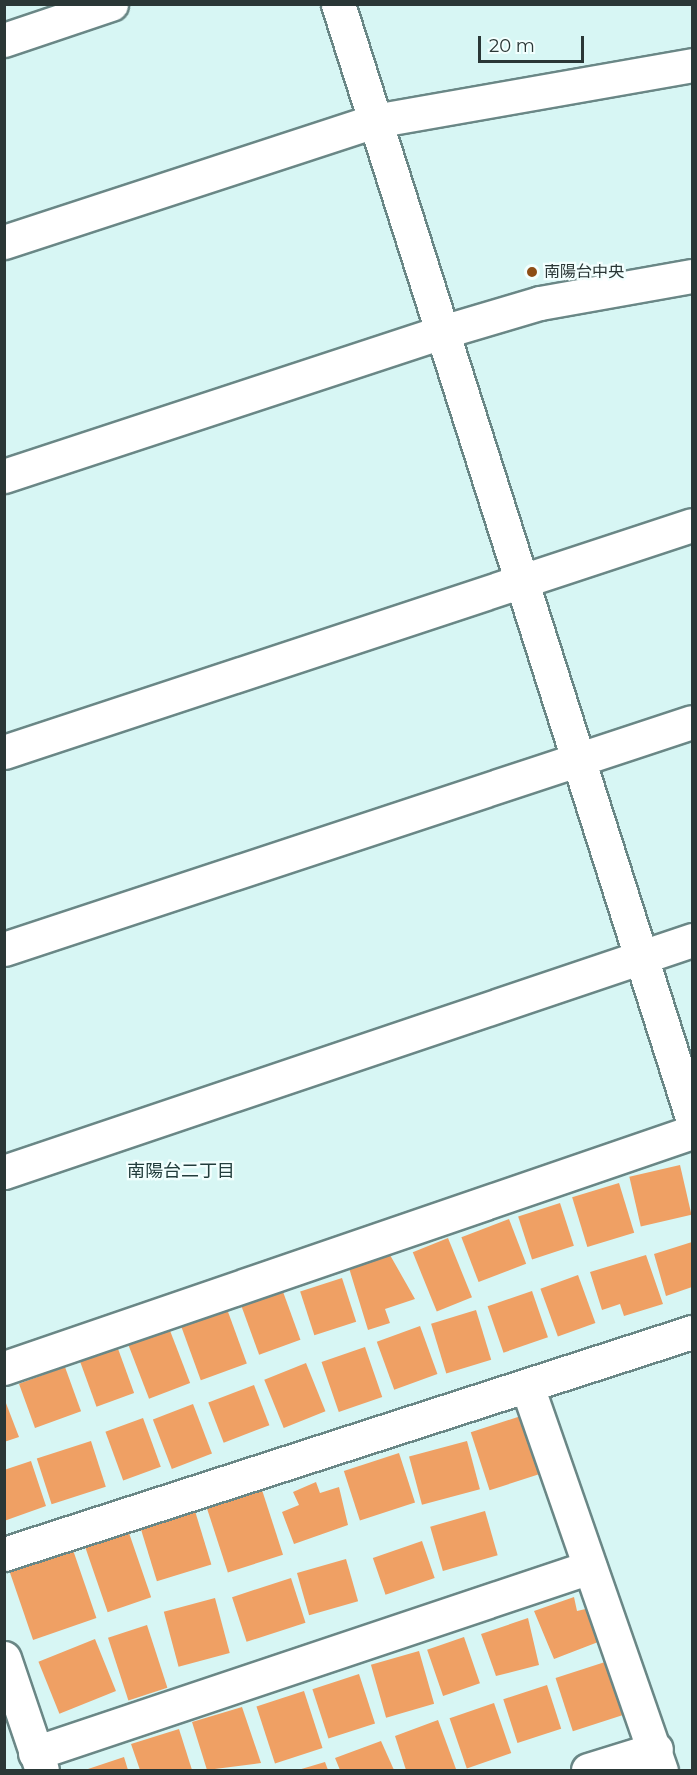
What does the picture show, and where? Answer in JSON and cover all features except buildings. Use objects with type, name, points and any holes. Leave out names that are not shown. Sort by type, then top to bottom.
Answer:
[{"type":"street","points":[[4,40],[111,4]]},
{"type":"street","points":[[338,4],[693,1117]]},
{"type":"street","points":[[4,242],[375,121],[693,65]]},
{"type":"street","points":[[4,476],[442,332],[540,303],[693,276]]},
{"type":"street","points":[[4,752],[693,525]]},
{"type":"street","points":[[4,949],[693,722]]},
{"type":"street","points":[[4,1172],[693,940]]},
{"type":"street","points":[[4,1368],[693,1132]]},
{"type":"street","points":[[4,1554],[693,1332]]},
{"type":"street","points":[[527,1386],[659,1760],[588,1770]]},
{"type":"street","points":[[4,1658],[39,1762],[590,1568]]},
{"type":"place","name":"南陽台中央","points":[[532,272]]},
{"type":"district","name":"南陽台二丁目","points":[[181,1171]]}]
